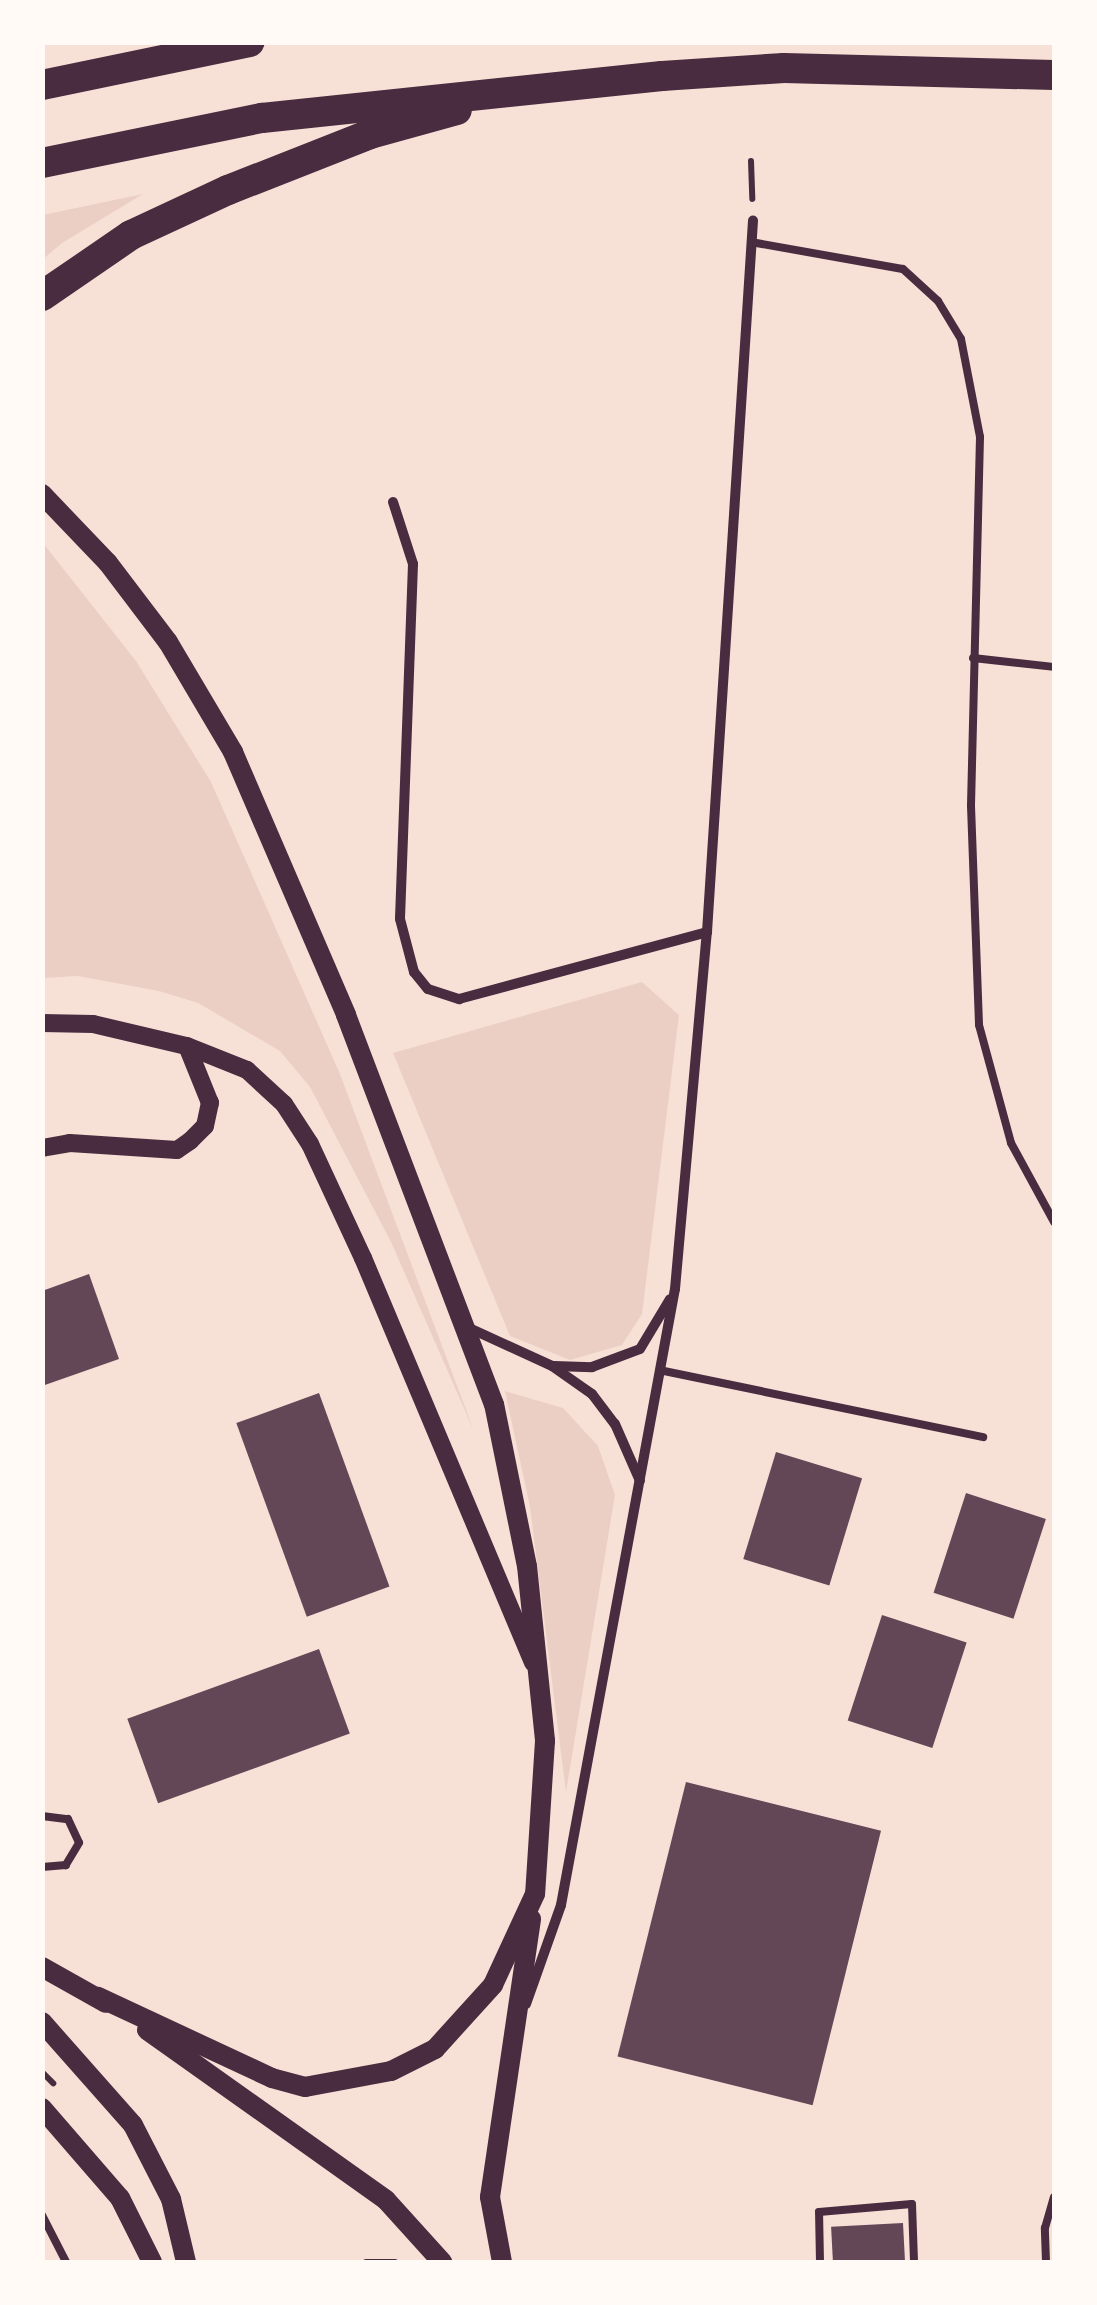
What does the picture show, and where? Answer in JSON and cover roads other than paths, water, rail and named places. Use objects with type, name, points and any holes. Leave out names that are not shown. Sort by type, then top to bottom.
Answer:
[{"type":"highway","points":[[42,85],[250,42]]},
{"type":"highway","points":[[42,163],[262,118],[533,89],[784,68],[1054,75]]},
{"type":"highway","points":[[42,296],[131,235],[228,190],[370,134],[533,89]]},
{"type":"main road","points":[[42,494],[108,564],[168,642],[234,752],[346,1015],[467,1327],[512,1475],[540,1677],[544,1760],[535,1894],[490,2197],[502,2262]]},
{"type":"main road","points":[[42,1968],[272,2078],[337,2086],[392,2071],[435,2049],[466,2022],[493,1985],[535,1894]]},
{"type":"main road","points":[[98,1996],[386,2200],[442,2262]]},
{"type":"main road","points":[[42,2022],[133,2125],[171,2199],[186,2262]]},
{"type":"main road","points":[[42,2108],[120,2198],[152,2262]]},
{"type":"street","points":[[516,2028],[561,1905],[664,1371],[675,1289],[707,932],[753,220]]},
{"type":"street","points":[[393,502],[413,564],[400,919],[414,972],[428,988],[459,1000],[707,932]]},
{"type":"street","points":[[42,1024],[92,1024],[187,1046],[246,1070],[284,1104],[310,1144],[540,1677]]},
{"type":"street","points":[[42,1148],[70,1143],[177,1150],[190,1141],[205,1126],[210,1102],[187,1046]]},
{"type":"street","points":[[552,1366],[592,1367],[640,1349],[675,1289]]},
{"type":"street","points":[[467,1327],[552,1366],[592,1394],[615,1424],[641,1482]]},
{"type":"lane","points":[[751,242],[903,270],[938,301],[961,339],[980,438],[973,658],[973,943],[979,1025],[1011,1142],[1054,1222]]},
{"type":"lane","points":[[973,658],[1054,666]]},
{"type":"lane","points":[[664,1371],[983,1437]]},
{"type":"lane","points":[[42,1816],[68,1819],[79,1843],[66,1865],[42,1867]]},
{"type":"lane","points":[[1046,2262],[1045,2228],[1054,2197]]},
{"type":"lane","points":[[820,2262],[819,2212],[912,2204],[914,2262]]},
{"type":"lane","points":[[42,2214],[66,2262]]}]
